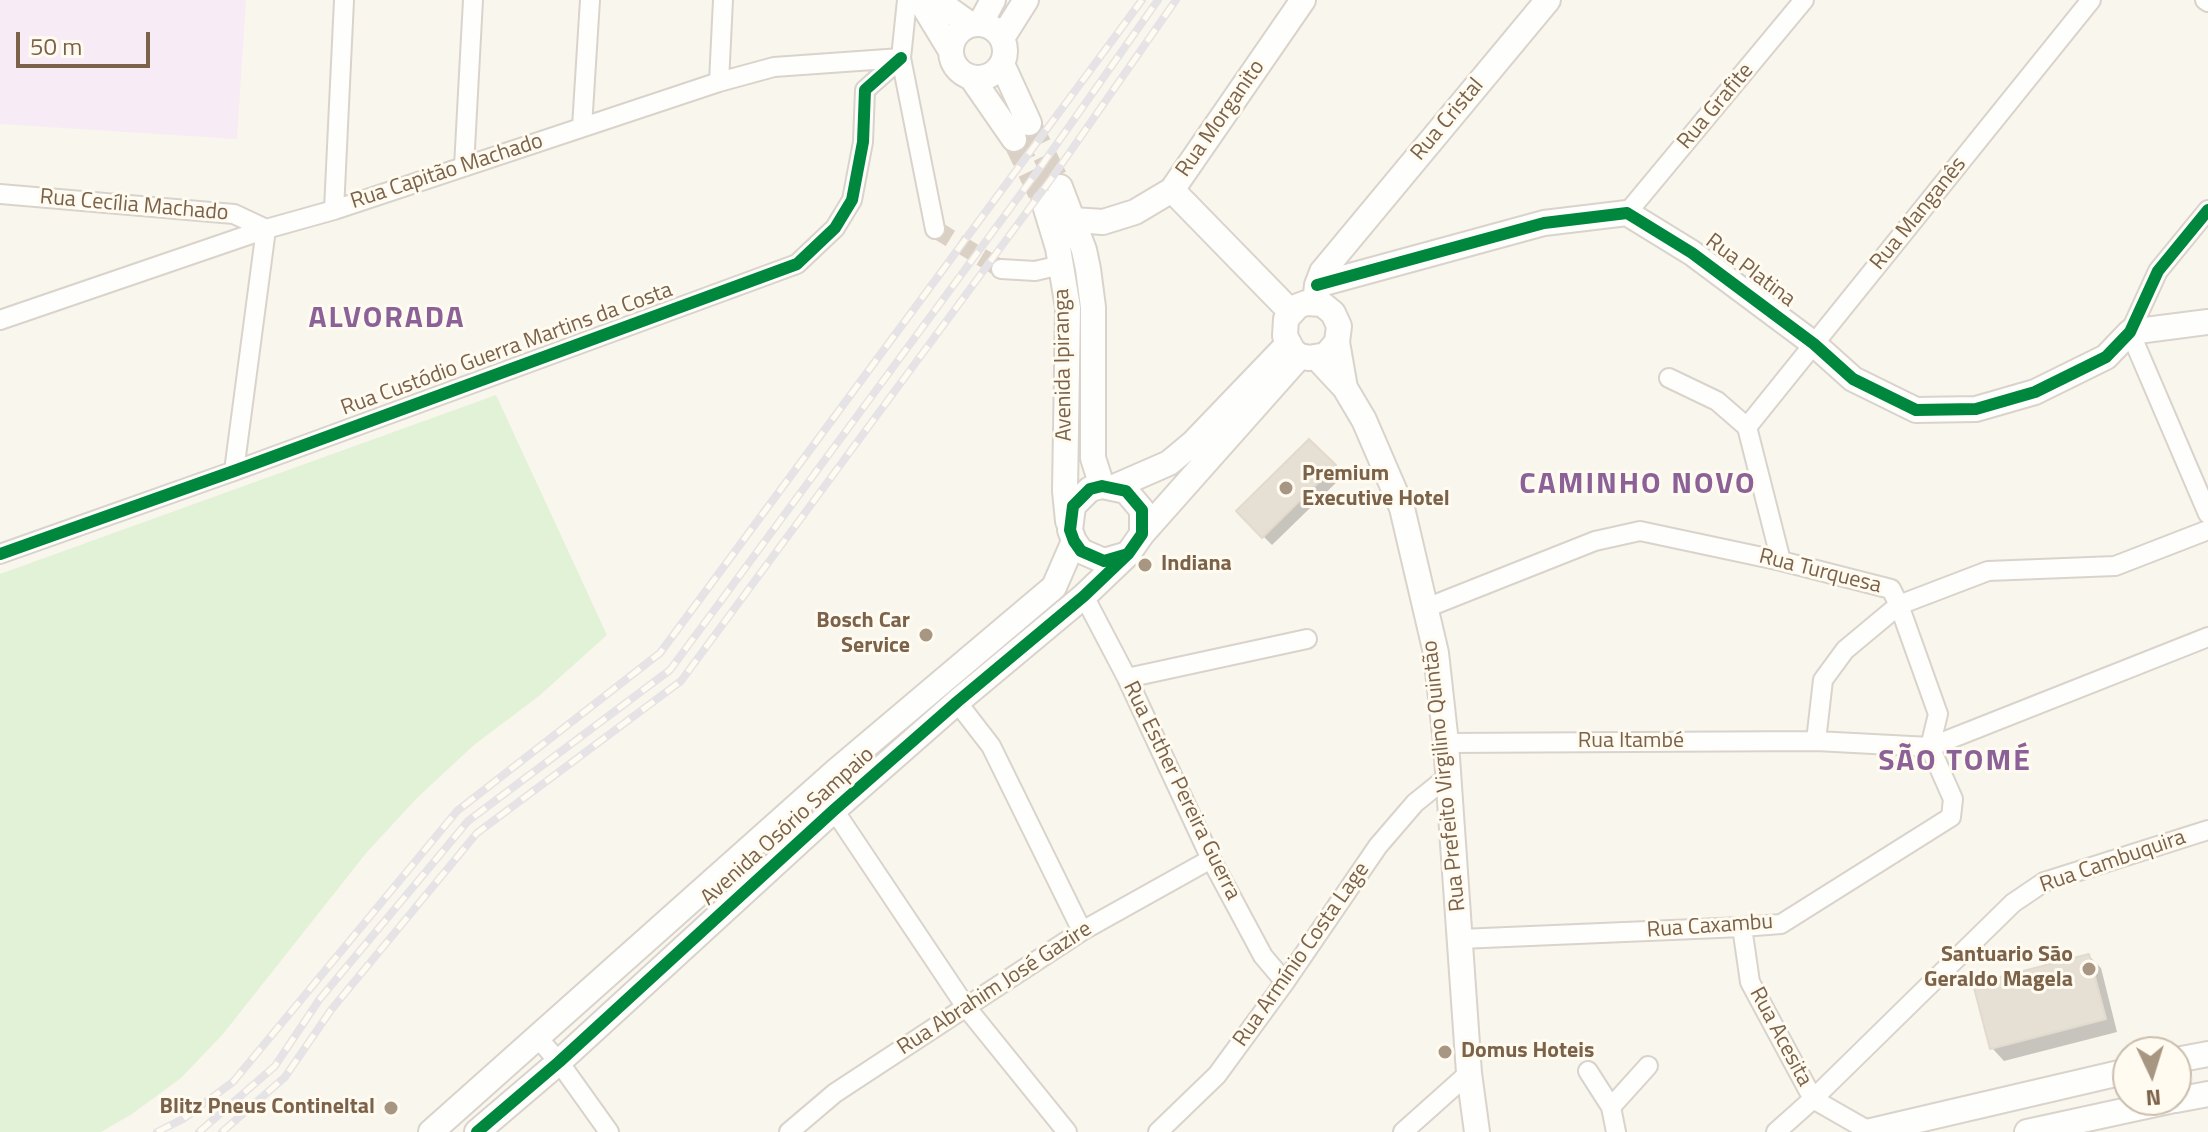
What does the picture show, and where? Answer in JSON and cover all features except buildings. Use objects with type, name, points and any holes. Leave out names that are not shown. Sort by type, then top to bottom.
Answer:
[{"type":"street","points":[[334,210],[344,0]]},
{"type":"street","points":[[464,167],[473,0]]},
{"type":"street","points":[[582,127],[590,0]]},
{"type":"street","points":[[719,82],[723,0]]},
{"type":"street","points":[[907,0],[901,58],[935,229]]},
{"type":"street","points":[[920,0],[951,51],[957,67],[971,77],[1022,131],[1002,64]]},
{"type":"street","points":[[936,0],[976,25],[997,31],[1002,38],[1005,56],[1002,64],[988,76],[971,77]]},
{"type":"street","points":[[951,51],[957,35],[976,25],[993,0]]},
{"type":"street","name":"Rua Morganito","points":[[1073,220],[1103,222],[1135,212],[1172,190],[1303,0]]},
{"type":"street","name":"Rua Cristal","points":[[1316,294],[1322,272],[1548,0]]},
{"type":"street","name":"Rua Grafite","points":[[1627,213],[1804,0]]},
{"type":"street","name":"Rua Manganês","points":[[1747,427],[2091,0]]},
{"type":"street","points":[[1002,38],[1019,5]]},
{"type":"street","name":"Rua Capitão Machado","points":[[0,320],[266,229],[334,210],[719,82],[774,67],[901,58]]},
{"type":"street","name":"Rua Custódio Guerra Martins da Costa","points":[[0,554],[797,264],[835,228],[852,200],[863,142],[865,90],[901,58]]},
{"type":"street","points":[[1172,190],[1291,312]]},
{"type":"street","name":"Rua Cecília Machado","points":[[0,194],[234,214],[266,229]]},
{"type":"street","name":"Avenida Ipiranga","points":[[1072,536],[1065,491],[1068,308],[1054,230],[1052,195],[1073,220],[1088,269],[1093,307],[1093,458],[1108,487]]},
{"type":"street","points":[[2208,210],[2158,271],[2130,332],[2208,514]]},
{"type":"street","points":[[1302,352],[1284,327],[1291,312],[1343,277],[1544,223],[1627,213]]},
{"type":"street","name":"Rua Platina","points":[[1627,213],[1692,253],[1814,344],[1853,379],[1916,410],[1976,409],[2035,392],[2106,357],[2130,332]]},
{"type":"street","points":[[234,471],[266,229]]},
{"type":"street","name":"Rua Cristal","points":[[1343,277],[1349,242]]},
{"type":"street","points":[[1001,269],[1035,271],[1061,265]]},
{"type":"street","points":[[1108,487],[1126,491],[1142,510],[1135,544],[1104,561],[1081,551],[1072,536],[1073,506],[1080,496],[1090,489],[1108,487],[1169,463],[1302,352],[1326,355],[1337,330],[1343,277]]},
{"type":"street","points":[[1316,294],[1328,308],[1337,330]]},
{"type":"street","points":[[2130,332],[2208,322]]},
{"type":"street","name":"Rua Prefeito Virgilino Quintão","points":[[1337,330],[1345,388]]},
{"type":"street","name":"Avenida Osório Sampaio","points":[[477,1132],[559,1062],[834,810],[1084,596],[1135,544],[1302,352]]},
{"type":"street","name":"Rua Prefeito Virgilino Quintão","points":[[1302,352],[1345,388],[1364,420],[1402,508],[1426,608],[1436,653],[1446,743],[1446,778],[1469,1073],[1477,1132]]},
{"type":"street","points":[[1669,378],[1717,401],[1747,427],[1781,561]]},
{"type":"street","name":"Rua Turquesa","points":[[1426,608],[1595,541],[1640,531],[1781,561],[1891,589],[1899,605],[1988,571],[2115,566],[2208,530]]},
{"type":"street","name":"Avenida Osório Sampaio","points":[[431,1132],[835,772],[1054,587],[1072,536]]},
{"type":"street","name":"Rua Esther Pereira Guerra","points":[[1084,596],[1127,678],[1211,859],[1263,956],[1285,982]]},
{"type":"street","points":[[1816,741],[1823,680],[1845,650],[1899,605],[1938,714],[1930,747]]},
{"type":"street","points":[[1930,747],[2208,637]]},
{"type":"street","points":[[1127,678],[1307,639]]},
{"type":"street","points":[[957,702],[991,746],[1082,931]]},
{"type":"street","name":"Rua Itambé","points":[[1446,743],[1816,741],[1930,747]]},
{"type":"street","name":"Rua Caxambu","points":[[1460,939],[1781,924],[1951,817],[1953,799],[1930,747]]},
{"type":"street","points":[[835,772],[828,794],[834,810],[966,1007],[1067,1132]]},
{"type":"street","name":"Rua Armínio Costa Lage","points":[[1158,1132],[1217,1075],[1378,846],[1415,803],[1446,778]]},
{"type":"street","name":"Rua Cambuquira","points":[[1776,1132],[2013,903],[2044,882],[2208,830]]},
{"type":"street","name":"Rua Abrahim José Gazire","points":[[789,1132],[835,1093],[1082,931],[1211,859]]},
{"type":"street","name":"Rua Acesita","points":[[1742,927],[1750,982],[1813,1099]]},
{"type":"street","points":[[537,1037],[559,1062],[609,1132]]},
{"type":"street","points":[[1611,1107],[1648,1066]]},
{"type":"street","points":[[1588,1071],[1611,1107],[1616,1132]]},
{"type":"street","points":[[1403,1132],[1469,1073]]},
{"type":"street","points":[[1813,1099],[1868,1132],[2112,1075]]},
{"type":"street","points":[[2027,1132],[2112,1114]]},
{"type":"shaded area","points":[[0,0],[246,0],[237,139],[0,124]]},
{"type":"green space","points":[[496,395],[607,635],[539,696],[474,745],[417,798],[367,852],[223,1034],[181,1078],[132,1114],[101,1132],[0,1132],[0,574]]},
{"type":"tunnel","points":[[1029,123],[1060,187]]},
{"type":"tunnel","points":[[1014,139],[1044,202]]},
{"type":"tunnel","points":[[935,229],[1001,269]]},
{"type":"railway","points":[[157,1132],[183,1119],[233,1082],[457,811],[660,653],[1142,0]]},
{"type":"railway","points":[[199,1132],[275,1066],[319,1000],[468,821],[670,670],[1042,165],[1158,0]]},
{"type":"railway","points":[[222,1132],[285,1077],[331,1010],[477,833],[681,681],[1054,175],[1176,0]]},
{"type":"cycle path","points":[[0,554],[797,264],[835,228],[852,200],[863,142],[865,90],[901,58]]},
{"type":"cycle path","points":[[1317,285],[1544,223],[1627,213],[1692,253],[1814,344],[1853,379],[1916,410],[1976,409],[2035,392],[2106,357],[2130,332],[2158,271],[2208,210]]},
{"type":"cycle path","points":[[477,1132],[559,1062],[834,810],[1084,596],[1128,554],[1142,534],[1142,510],[1126,491],[1102,486],[1090,489],[1073,506],[1070,530],[1074,541],[1081,551],[1104,561],[1128,554]]},
{"type":"place","name":"Premium Executive Hotel","points":[[1286,488]]},
{"type":"place","name":"Indiana","points":[[1145,565]]},
{"type":"place","name":"Bosch Car Service","points":[[926,635]]},
{"type":"place","name":"Santuario São Geraldo Magela","points":[[2089,969]]},
{"type":"place","name":"Domus Hoteis","points":[[1445,1052]]},
{"type":"place","name":"Blitz Pneus Contineltal","points":[[391,1108]]},
{"type":"district","name":"ALVORADA","points":[[387,320]]},
{"type":"district","name":"CAMINHO NOVO","points":[[1638,486]]},
{"type":"district","name":"SÃO TOMÉ","points":[[1955,763]]}]
